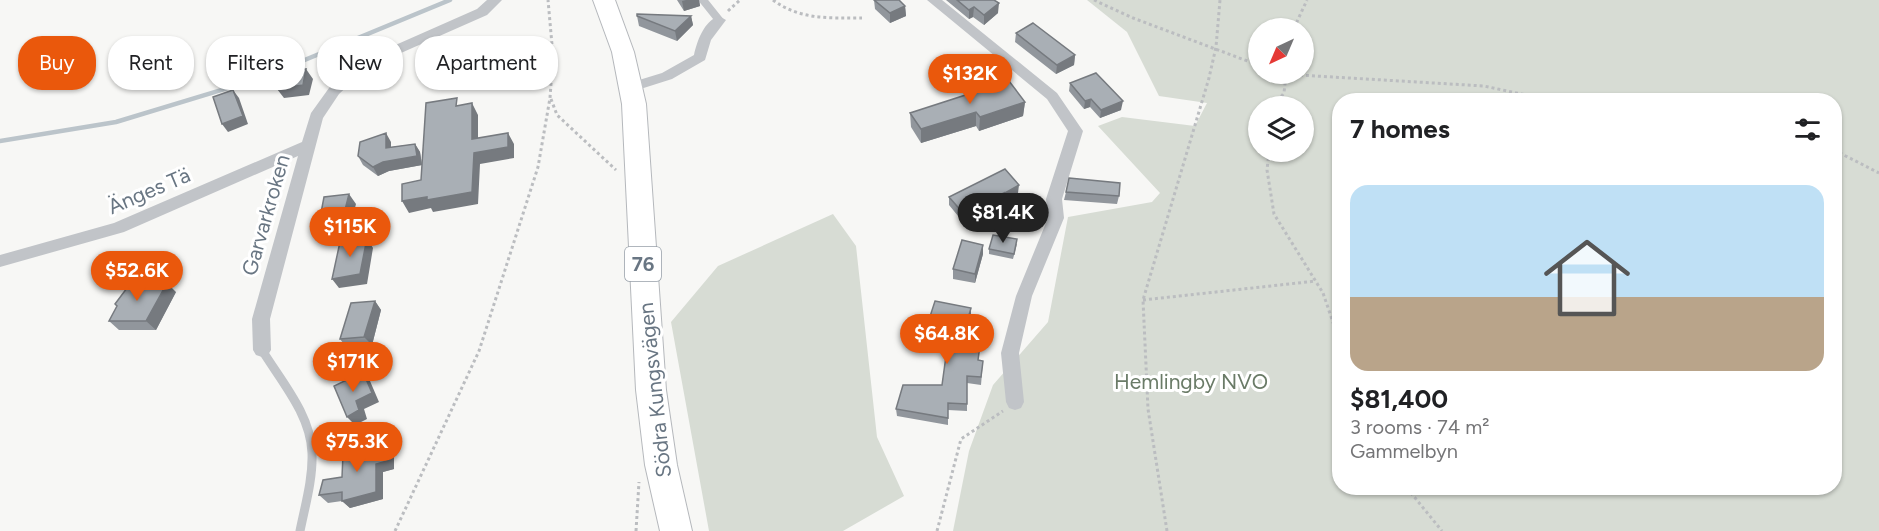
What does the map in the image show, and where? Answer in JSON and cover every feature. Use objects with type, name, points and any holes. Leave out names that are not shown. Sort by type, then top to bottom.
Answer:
[{"type":"main road","name":"Södra Kungsvägen","points":[[604,0],[623,52],[631,87],[637,148],[651,390],[661,465],[676,531]]},
{"type":"street","name":"Garvarkroken","points":[[262,350],[261,319],[316,117],[334,91],[362,65],[482,12],[495,0]]},
{"type":"street","points":[[934,0],[1052,96],[1076,131],[1054,199],[1056,218],[1024,296],[1010,353],[1016,402]]},
{"type":"street","points":[[631,87],[653,83],[679,72],[700,57],[704,39],[719,20]]},
{"type":"street","name":"Änges Tä","points":[[0,261],[118,228],[309,145]]},
{"type":"lane","points":[[703,0],[719,20]]},
{"type":"lane","name":"Garvarkroken","points":[[262,350],[309,434],[312,452],[300,531]]},
{"type":"path","points":[[395,531],[479,351],[538,167],[550,98],[553,56],[548,0]]},
{"type":"path","points":[[773,0],[790,14],[807,18],[862,18]]},
{"type":"path","points":[[1094,0],[1167,31],[1216,47],[1248,61]]},
{"type":"path","points":[[1167,531],[1148,409],[1143,300],[1216,47],[1220,0]]},
{"type":"path","points":[[1299,18],[1307,0]]},
{"type":"path","points":[[1314,76],[1484,86],[1516,93]]},
{"type":"path","points":[[1842,154],[1879,173]]},
{"type":"path","points":[[1268,162],[1267,170],[1274,214],[1323,293],[1332,319]]},
{"type":"path","points":[[1143,300],[1316,281]]},
{"type":"path","points":[[938,531],[961,439],[1016,402]]},
{"type":"path","points":[[1413,495],[1442,531]]},
{"type":"green space","name":"Hemlingby NVO","points":[[1087,0],[1879,0],[1879,531],[953,531],[969,451],[993,385],[1048,322],[1068,217],[1152,202],[1160,193],[1098,126],[1122,117],[1195,126],[1207,103],[1159,96],[1127,32]]},
{"type":"green space","points":[[833,214],[856,246],[877,437],[904,496],[843,531],[709,531],[671,322],[718,266]]},
{"type":"building","points":[[874,0],[899,0],[905,6],[890,13]]},
{"type":"building","points":[[957,0],[994,0],[999,3],[984,15],[974,7],[969,10]]},
{"type":"building","points":[[637,14],[691,16],[675,31],[637,16]]},
{"type":"building","points":[[1033,23],[1075,55],[1057,65],[1016,33]]},
{"type":"building","points":[[1096,73],[1123,101],[1101,110],[1091,99],[1085,101],[1070,83]]},
{"type":"building","points":[[1009,81],[1025,102],[980,117],[976,112],[921,129],[910,113]]},
{"type":"building","points":[[233,90],[243,116],[222,124],[213,97]]},
{"type":"building","points":[[457,98],[456,106],[472,103],[472,139],[508,133],[508,147],[474,153],[472,192],[427,200],[427,197],[402,201],[402,184],[421,180],[426,103]]},
{"type":"building","points":[[386,133],[386,148],[415,144],[417,156],[383,162],[373,167],[358,156],[360,142]]},
{"type":"building","points":[[1005,169],[1019,185],[1005,193],[1020,208],[997,219],[1004,193],[963,213],[949,197]]},
{"type":"building","points":[[1069,178],[1120,183],[1119,196],[1066,192]]},
{"type":"building","points":[[349,194],[344,214],[320,218],[324,197]]},
{"type":"building","points":[[993,235],[1017,239],[1014,254],[989,249]]},
{"type":"building","points":[[367,238],[360,274],[332,279],[340,242]]},
{"type":"building","points":[[962,240],[983,245],[975,274],[953,269]]},
{"type":"building","points":[[167,283],[146,321],[109,321],[117,306],[115,304],[130,284]]},
{"type":"building","points":[[375,301],[364,337],[340,339],[351,303]]},
{"type":"building","points":[[935,301],[971,308],[963,336],[981,338],[978,360],[983,361],[981,377],[967,376],[967,404],[948,403],[948,418],[896,409],[903,385],[942,385],[949,334],[926,329]]},
{"type":"building","points":[[363,372],[372,393],[356,401],[359,410],[347,417],[334,386]]},
{"type":"building","points":[[387,442],[387,461],[376,464],[376,492],[342,501],[342,492],[319,495],[323,480],[342,477],[343,454]]},
{"type":"waterway","points":[[0,141],[116,122],[261,78],[450,0]]}]
